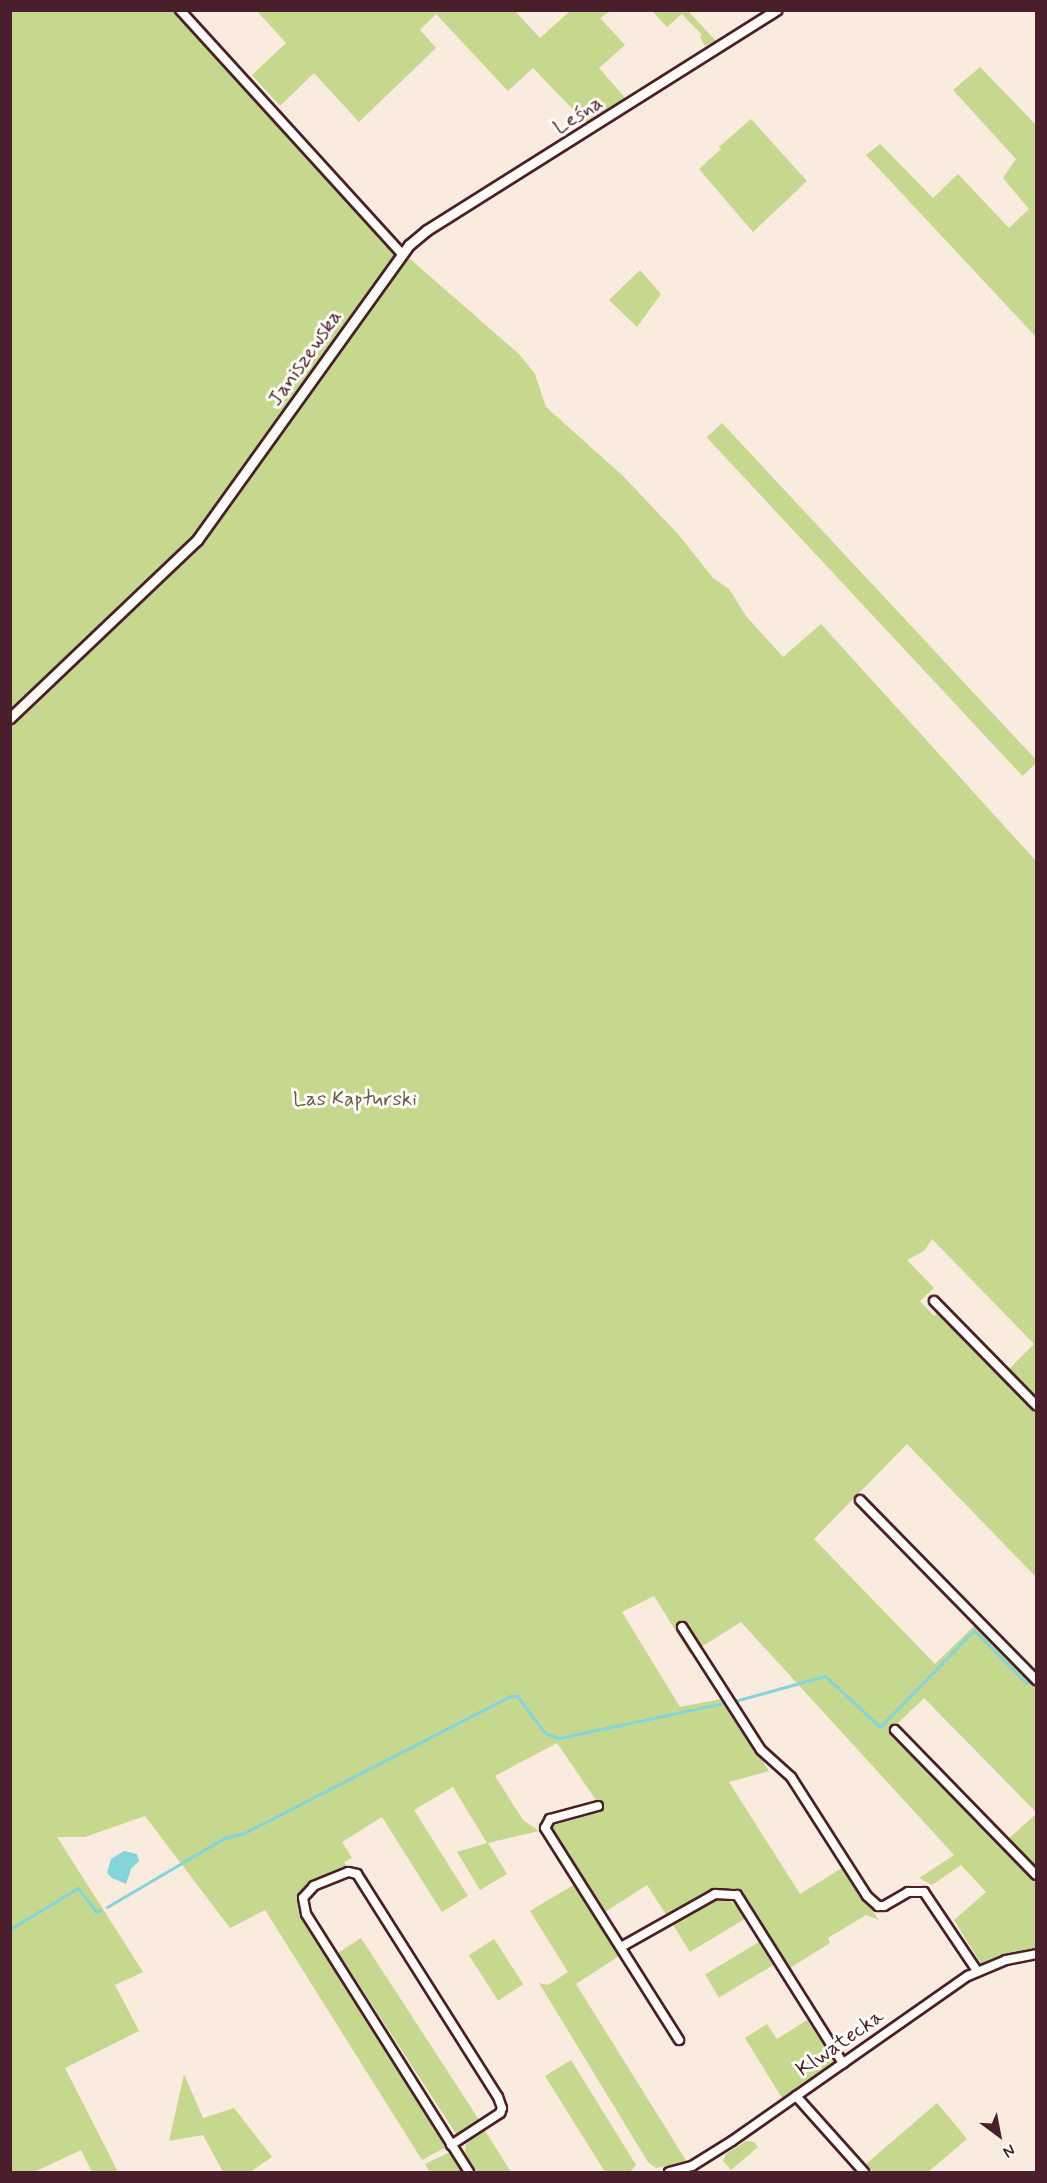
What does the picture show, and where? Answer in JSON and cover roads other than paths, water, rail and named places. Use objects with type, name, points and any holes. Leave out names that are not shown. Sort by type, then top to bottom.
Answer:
[{"type":"street","points":[[180,10],[401,253]]},
{"type":"street","name":"Leśna","points":[[401,253],[427,231],[777,10]]},
{"type":"street","name":"Janiszewska","points":[[10,718],[197,540],[401,253]]},
{"type":"street","points":[[934,1301],[1036,1405]]},
{"type":"street","points":[[860,1500],[1034,1677]]},
{"type":"street","points":[[682,1628],[767,1757],[791,1777],[872,1902],[884,1906],[908,1892],[924,1892],[977,1971]]},
{"type":"street","points":[[895,1730],[1036,1875]]},
{"type":"street","points":[[598,1806],[550,1819],[545,1828],[679,2040]]},
{"type":"street","points":[[451,2145],[500,2113],[502,2108],[498,2097],[357,1874],[348,1872],[314,1887],[303,1898],[306,1914],[451,2145],[469,2172]]},
{"type":"street","points":[[621,1947],[715,1894],[737,1895],[843,2063]]},
{"type":"street","name":"Klwatecka","points":[[669,2172],[698,2163],[977,1971],[1006,1960],[1036,1954]]},
{"type":"street","points":[[796,2096],[864,2172]]},
{"type":"water","points":[[124,1851],[137,1854],[139,1861],[131,1869],[126,1884],[112,1878],[107,1873],[111,1859]]},
{"type":"waterway","points":[[107,1907],[224,1838],[244,1833],[511,1696],[517,1696],[545,1733],[559,1738],[742,1699],[825,1676],[880,1727],[974,1630],[1026,1683],[1036,1673]]},
{"type":"waterway","points":[[10,1929],[78,1888],[96,1912],[101,1910]]},
{"type":"park label","name":"Las Kapturski","points":[[355,1099]]}]
